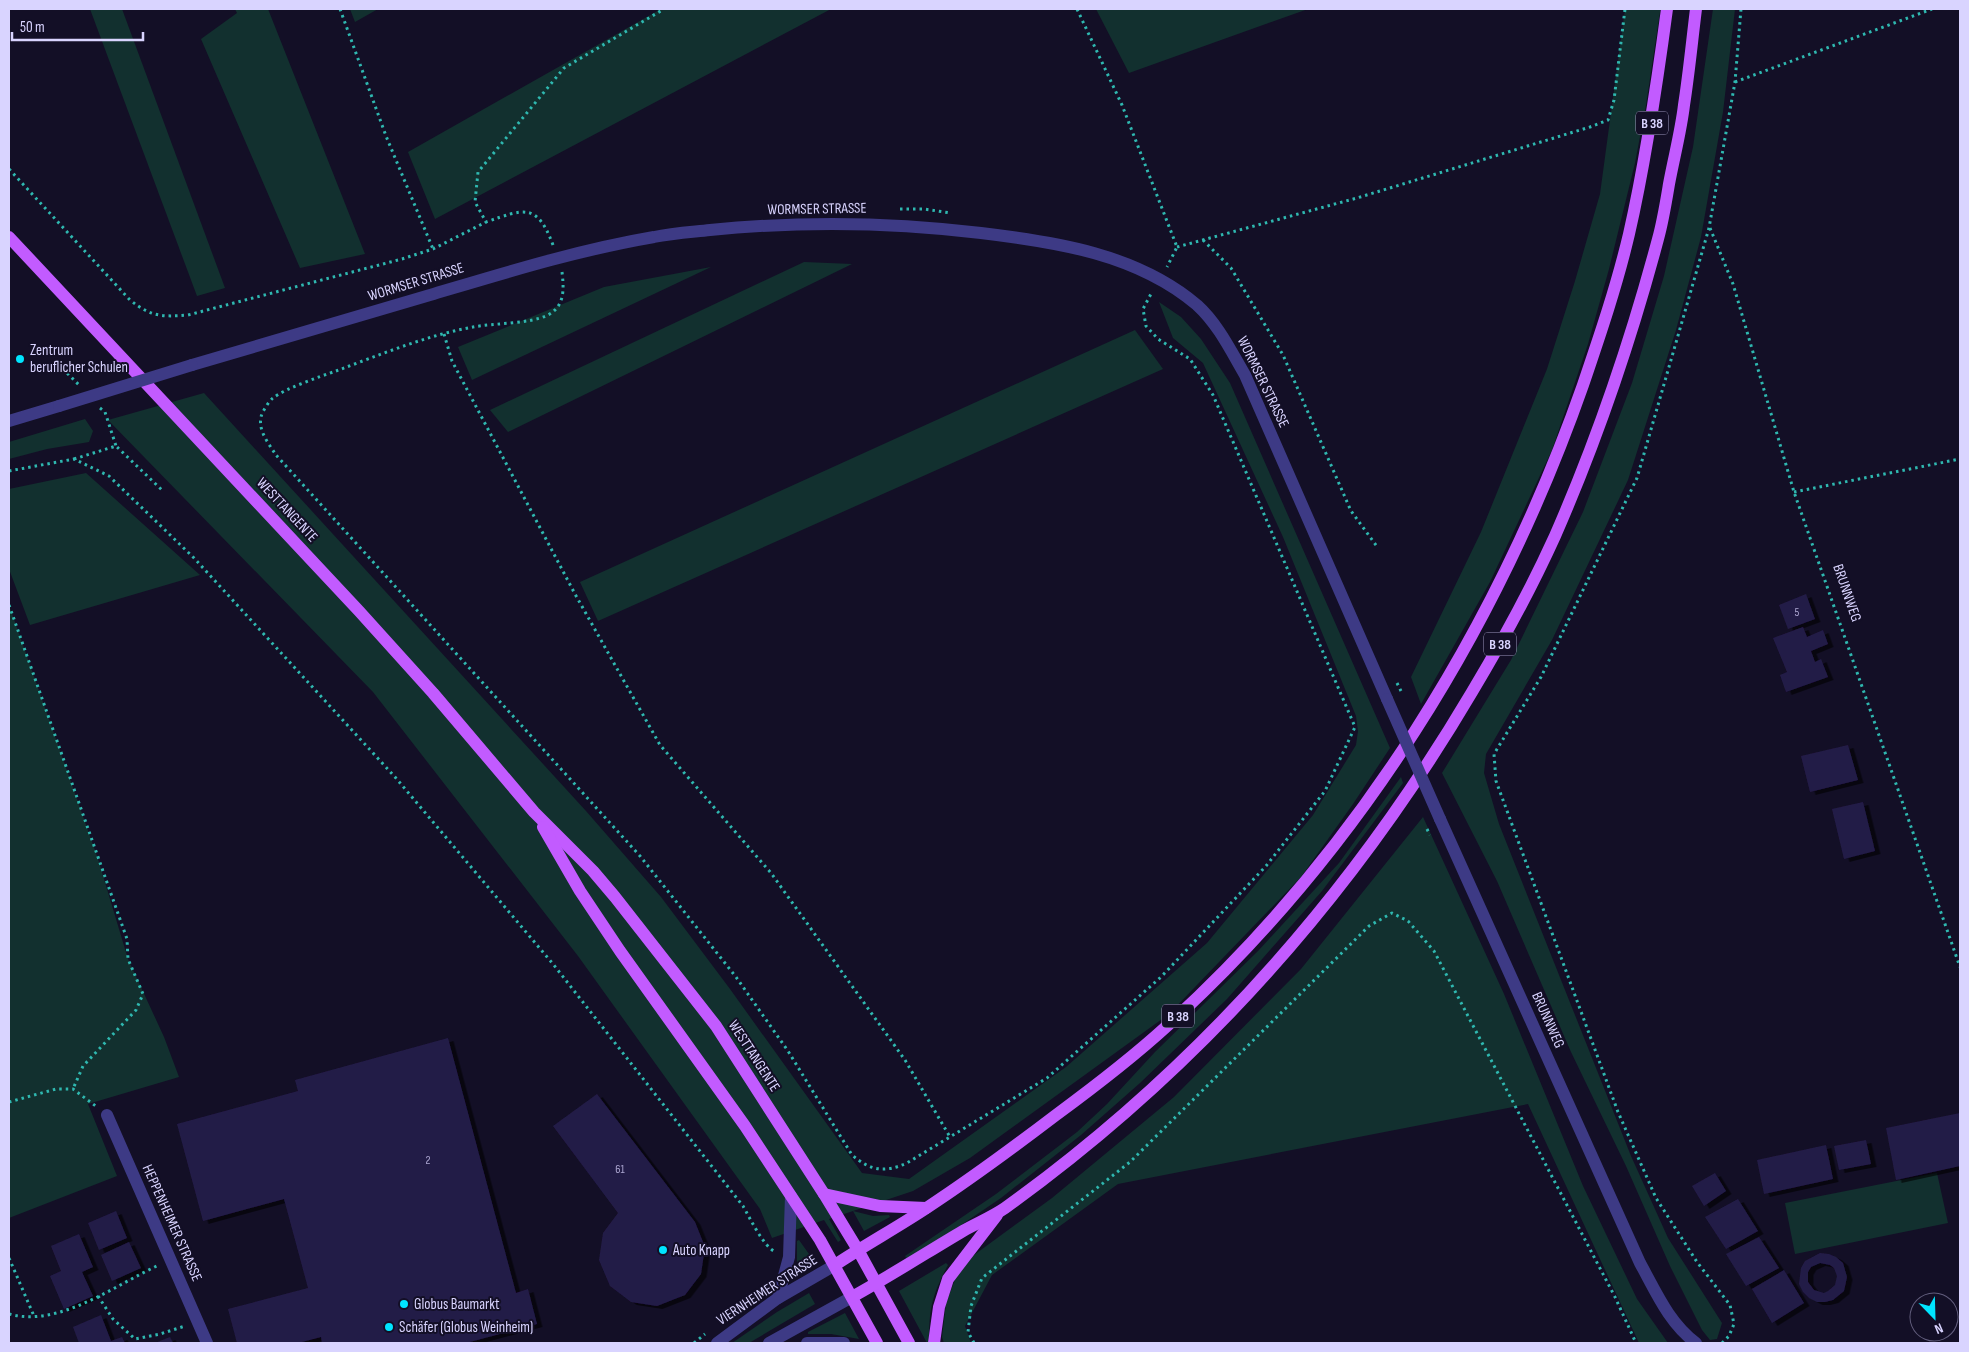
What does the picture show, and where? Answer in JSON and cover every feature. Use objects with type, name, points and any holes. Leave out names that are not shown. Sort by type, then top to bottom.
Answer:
[{"type":"main road","name":"B 38","points":[[835,1266],[996,1161],[1074,1102],[1167,1027],[1254,940],[1318,867],[1369,799],[1422,720],[1468,643],[1533,515],[1601,334],[1629,236],[1651,125],[1667,9]]},
{"type":"main road","name":"B 38","points":[[876,1283],[1000,1211],[1074,1156],[1139,1101],[1224,1021],[1282,957],[1338,889],[1388,823],[1444,741],[1531,587],[1555,536],[1593,442],[1628,341],[1659,236],[1684,107],[1696,9]]},
{"type":"main road","name":"WESTTANGENTE","points":[[9,237],[359,611],[440,700],[534,812],[593,871],[716,1026],[824,1194],[858,1250],[909,1343]]},
{"type":"main road","name":"WESTTANGENTE","points":[[534,812],[601,923],[745,1126],[835,1266],[878,1343]]},
{"type":"main road","points":[[824,1194],[880,1206],[926,1208]]},
{"type":"main road","name":"B 38","points":[[934,1343],[939,1307],[948,1279],[1000,1211]]},
{"type":"main road","points":[[852,1297],[876,1283]]},
{"type":"street","name":"WORMSER STRASSE","points":[[9,421],[558,258],[656,236],[741,227],[834,223],[924,226],[1010,236],[1080,249],[1120,261],[1160,280],[1198,306],[1221,333],[1245,375],[1387,699]]},
{"type":"street","name":"BRUNNWEG","points":[[1387,699],[1640,1263],[1671,1319],[1685,1335],[1696,1343]]},
{"type":"street","name":"HEPPENHEIMER STRASSE","points":[[107,1115],[207,1343]]},
{"type":"street","points":[[778,1298],[788,1257],[790,1196]]},
{"type":"street","name":"VIERNHEIMER STRASSE","points":[[717,1343],[778,1298],[835,1266]]},
{"type":"street","points":[[769,1343],[852,1297]]},
{"type":"street","points":[[807,1343],[844,1343]]},
{"type":"path","points":[[340,9],[386,136],[433,249]]},
{"type":"path","points":[[486,222],[475,202],[478,172],[564,68],[664,9]]},
{"type":"path","points":[[1077,9],[1122,105],[1177,247],[1168,266],[1159,262]]},
{"type":"path","points":[[1177,247],[1357,198],[1590,128],[1608,120],[1614,100],[1625,9]]},
{"type":"path","points":[[1722,1343],[1729,1336],[1734,1324],[1730,1305],[1697,1262],[1656,1198],[1618,1112],[1496,780],[1494,754],[1541,677],[1637,478],[1709,228],[1735,82],[1741,9]]},
{"type":"path","points":[[1735,82],[1932,9]]},
{"type":"path","points":[[9,169],[130,300],[144,311],[166,317],[188,315],[402,259],[433,249],[486,222],[517,211],[535,214],[546,225],[562,271],[564,293],[559,305],[549,315],[536,319],[472,327],[444,334],[316,378],[272,398],[261,417],[263,436],[276,455],[640,856],[736,977],[788,1051],[852,1155],[864,1165],[878,1170],[893,1169],[907,1164],[1047,1078],[1161,976],[1266,866],[1325,791],[1355,727],[1213,395],[1190,359],[1158,339],[1146,326],[1142,309],[1153,290],[1146,287]]},
{"type":"path","points":[[894,209],[924,209],[960,214]]},
{"type":"path","name":"BRUNNWEG","points":[[1709,228],[1733,284],[1794,492],[1960,967]]},
{"type":"path","points":[[1202,240],[1231,268],[1283,355],[1351,511],[1378,548]]},
{"type":"path","points":[[544,246],[562,242]]},
{"type":"path","points":[[554,274],[562,271]]},
{"type":"path","points":[[444,334],[452,361],[575,594],[660,745],[771,873],[906,1060],[950,1137]]},
{"type":"path","points":[[9,471],[74,459],[116,446],[164,492]]},
{"type":"path","points":[[74,459],[109,476],[194,558],[395,777],[553,964],[743,1206],[772,1250]]},
{"type":"path","points":[[1794,492],[1960,459]]},
{"type":"path","points":[[9,605],[126,940],[128,959],[143,994],[136,1010],[83,1066],[73,1089]]},
{"type":"path","points":[[974,1343],[968,1332],[971,1306],[982,1278],[1130,1162],[1369,926],[1392,913],[1408,921],[1434,951],[1611,1289],[1636,1343]]},
{"type":"path","points":[[9,1102],[56,1090],[73,1089],[107,1115]]},
{"type":"path","points":[[9,1258],[34,1316]]},
{"type":"path","points":[[9,1314],[54,1315],[98,1296],[159,1265]]},
{"type":"path","points":[[753,1297],[772,1277]]},
{"type":"path","points":[[98,1296],[112,1319],[135,1338],[160,1334],[186,1326]]},
{"type":"path","points":[[694,1343],[706,1332]]},
{"type":"green space","points":[[90,9],[122,9],[225,288],[197,296]]},
{"type":"green space","points":[[235,9],[268,9],[365,254],[300,268],[201,39],[237,13]]},
{"type":"green space","points":[[350,9],[378,9],[355,22]]},
{"type":"green space","points":[[661,9],[831,9],[435,219],[408,152]]},
{"type":"green space","points":[[1096,9],[1308,9],[1129,73]]},
{"type":"green space","points":[[1625,9],[1660,9],[1660,12],[1635,163],[1588,344],[1552,450],[1490,582],[1421,704],[1411,677],[1481,532],[1547,369],[1575,281],[1600,194]]},
{"type":"green space","points":[[1713,9],[1735,9],[1723,112],[1701,237],[1676,330],[1628,480],[1552,640],[1486,754],[1484,773],[1499,824],[1631,1156],[1668,1238],[1722,1323],[1717,1339],[1710,1340],[1702,1330],[1670,1266],[1626,1166],[1571,1052],[1497,881],[1442,773],[1511,660],[1583,512],[1632,383],[1664,276],[1693,147]]},
{"type":"green space","points":[[804,262],[852,264],[508,432],[490,410]]},
{"type":"green space","points":[[711,267],[472,380],[458,347],[604,287]]},
{"type":"green space","points":[[1159,302],[1181,317],[1201,339],[1230,383],[1390,748],[1301,877],[1169,1014],[970,1158],[913,1191],[829,1219],[841,1240],[838,1242],[824,1220],[772,1238],[760,1209],[578,956],[373,692],[108,420],[204,393],[586,811],[661,897],[730,989],[862,1173],[909,1179],[1066,1067],[1207,943],[1313,815],[1356,745],[1358,731],[1356,716],[1283,537],[1203,363],[1173,338]]},
{"type":"green space","points":[[1135,330],[1163,369],[598,621],[580,582]]},
{"type":"green space","points":[[85,419],[93,431],[89,442],[47,449],[9,459],[9,442]]},
{"type":"green space","points":[[86,473],[200,575],[30,625],[9,569],[9,489]]},
{"type":"green space","points":[[9,605],[98,859],[128,959],[164,1037],[179,1077],[88,1104],[117,1176],[9,1218]]},
{"type":"green space","points":[[1401,777],[1403,783],[1322,891],[1227,999],[1140,1083],[1081,1135],[1001,1198],[908,1261],[905,1256],[996,1194],[1077,1132],[1107,1104],[1155,1052],[1258,951],[1339,863]]},
{"type":"green space","points":[[1423,817],[1504,994],[1583,1186],[1637,1299],[1668,1343],[1639,1343],[1528,1104],[1118,1184],[992,1275],[965,1326],[971,1343],[944,1343],[942,1337],[946,1303],[956,1277],[974,1255],[1052,1198],[1174,1097],[1301,969]]},
{"type":"green space","points":[[1937,1173],[1948,1223],[1795,1254],[1785,1203]]},
{"type":"green space","points":[[853,1211],[873,1216],[889,1215],[890,1217],[864,1231]]},
{"type":"green space","points":[[799,1240],[814,1261],[794,1274],[797,1265],[797,1241]]},
{"type":"green space","points":[[946,1263],[948,1265],[938,1285],[933,1302],[929,1342],[927,1343],[899,1291]]},
{"type":"green space","points":[[809,1293],[815,1304],[749,1343],[732,1343],[777,1312]]},
{"type":"green space","points":[[845,1313],[859,1339],[831,1334],[808,1334],[808,1332]]},
{"type":"building","points":[[1806,594],[1815,619],[1788,629],[1779,605]]},
{"type":"building","points":[[1803,627],[1807,637],[1823,630],[1828,644],[1811,651],[1815,662],[1821,659],[1828,677],[1786,692],[1780,675],[1787,672],[1773,638]]},
{"type":"building","points":[[1848,745],[1858,780],[1810,792],[1801,756]]},
{"type":"building","points":[[1863,802],[1875,851],[1844,859],[1832,809]]},
{"type":"building","points":[[448,1038],[516,1293],[528,1289],[537,1324],[466,1343],[322,1343],[321,1337],[298,1343],[237,1343],[228,1309],[308,1288],[284,1199],[203,1221],[177,1124],[298,1091],[295,1080]]},
{"type":"building","points":[[597,1094],[695,1222],[705,1247],[701,1274],[685,1295],[657,1306],[631,1302],[610,1286],[599,1260],[603,1233],[618,1213],[553,1126]]},
{"type":"building","points":[[1960,1113],[1960,1166],[1896,1180],[1886,1128]]},
{"type":"building","points":[[1866,1140],[1871,1164],[1839,1170],[1834,1146]]},
{"type":"building","points":[[1826,1145],[1833,1179],[1764,1194],[1757,1160]]},
{"type":"building","points":[[1715,1173],[1726,1191],[1704,1206],[1692,1186]]},
{"type":"building","points":[[1738,1199],[1758,1231],[1726,1249],[1705,1217]]},
{"type":"building","points":[[116,1211],[127,1238],[99,1250],[88,1223]]},
{"type":"building","points":[[79,1234],[93,1267],[82,1272],[93,1296],[64,1309],[50,1276],[61,1271],[51,1246]]},
{"type":"building","points":[[1759,1237],[1779,1268],[1746,1286],[1726,1254]]},
{"type":"building","points":[[129,1242],[141,1268],[112,1281],[101,1255]]},
{"type":"building","points":[[1820,1253],[1836,1257],[1843,1263],[1847,1277],[1844,1291],[1833,1300],[1825,1302],[1817,1302],[1809,1298],[1799,1284],[1801,1268],[1805,1261]],"holes":[[[1820,1263],[1834,1268],[1837,1276],[1835,1285],[1824,1293],[1814,1290],[1808,1282],[1808,1272],[1811,1267]]]},
{"type":"building","points":[[1784,1270],[1804,1303],[1772,1323],[1752,1289]]},
{"type":"building","points":[[101,1315],[111,1341],[122,1337],[125,1343],[79,1343],[73,1327]]},
{"type":"building","points":[[170,1337],[173,1343],[155,1343]]},
{"type":"place","name":"Zentrum beruflicher Schulen","points":[[20,359]]},
{"type":"place","name":"Auto Knapp","points":[[663,1250]]},
{"type":"place","name":"Globus Baumarkt","points":[[404,1304]]},
{"type":"place","name":"Schäfer (Globus Weinheim)","points":[[389,1327]]}]
